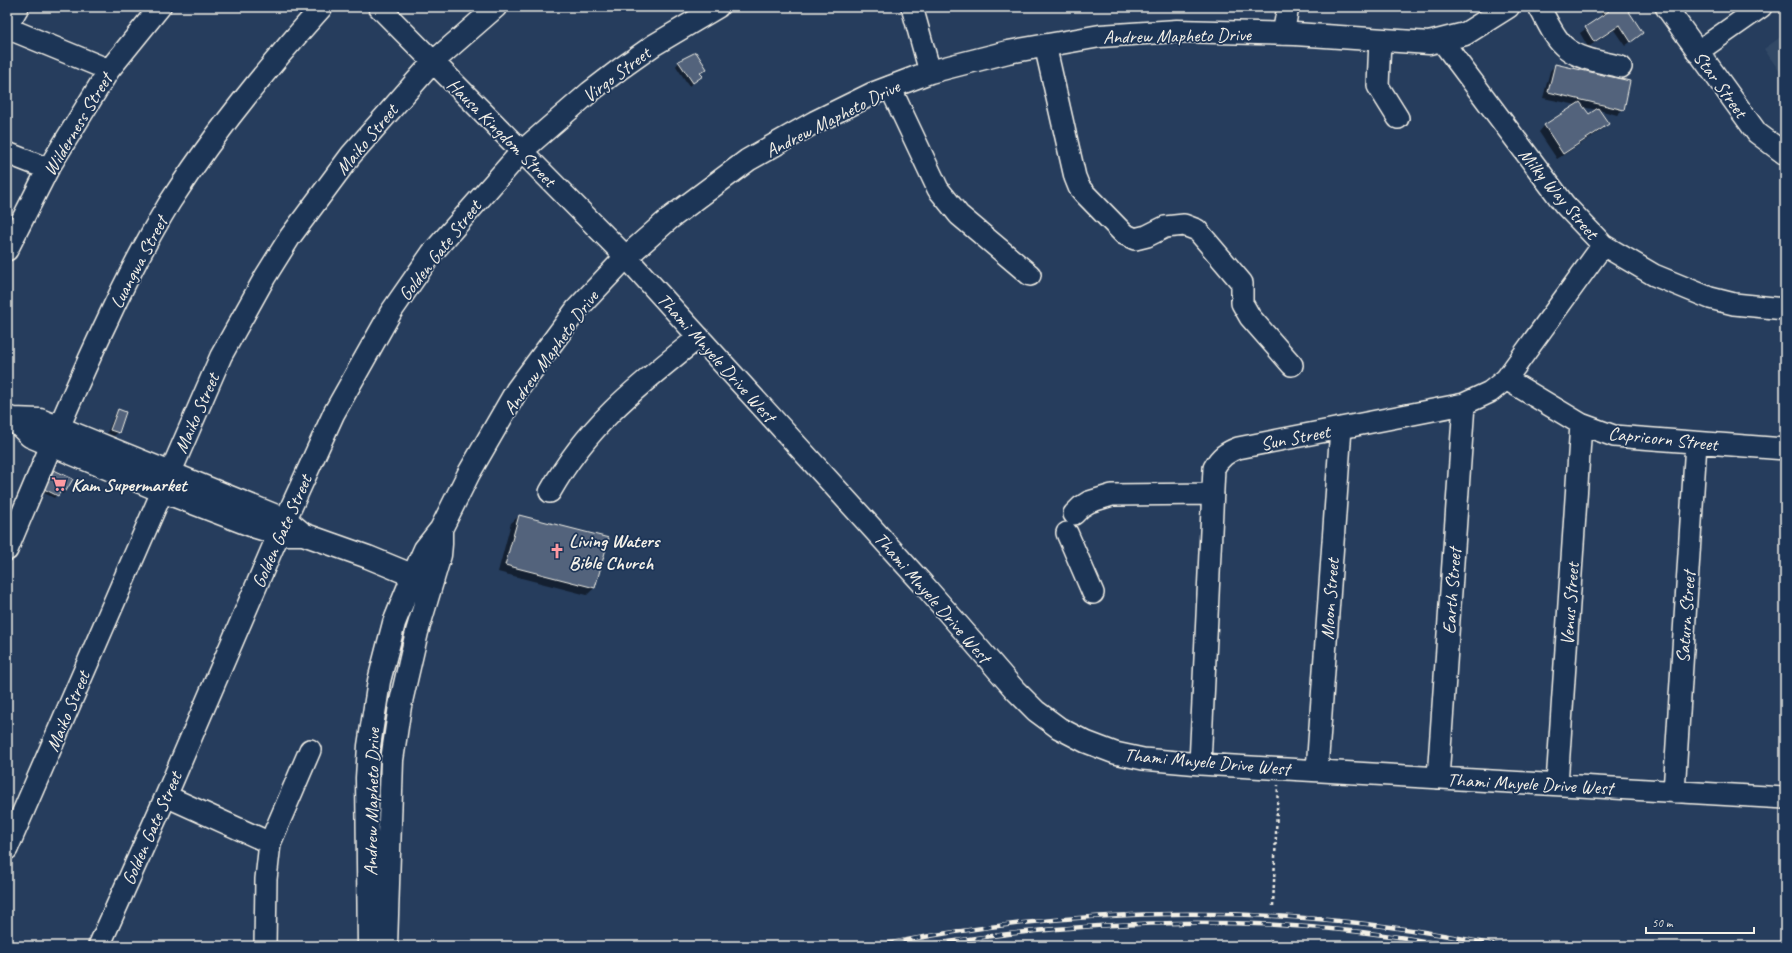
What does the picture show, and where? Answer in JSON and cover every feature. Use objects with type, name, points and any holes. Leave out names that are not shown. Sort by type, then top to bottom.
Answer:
[{"type":"main road","name":"Andrew Mapheto Drive","points":[[369,946],[367,778],[369,746],[381,674],[394,623],[422,580],[442,544],[441,529],[469,473],[517,390],[577,308],[626,257],[669,219],[748,160],[815,122],[872,94],[930,72],[1008,52],[1100,36],[1177,31],[1283,34],[1429,43],[1465,34],[1508,7]]},
{"type":"main road","points":[[10,418],[30,436],[54,436],[166,482],[256,527],[282,527],[368,557],[422,580]]},
{"type":"main road","name":"Andrew Mapheto Drive","points":[[386,946],[392,760],[422,580]]},
{"type":"street","points":[[18,7],[7,27],[109,70]]},
{"type":"street","name":"Wilderness Street","points":[[7,250],[48,169],[109,70],[160,7]]},
{"type":"street","name":"Luangwa Street","points":[[7,550],[54,436],[125,283],[170,203],[221,128],[282,52],[322,7]]},
{"type":"street","name":"Hausa Kingdom Street","points":[[379,7],[522,150],[626,257]]},
{"type":"street","name":"Maiko Street","points":[[7,849],[221,356],[265,277],[290,237],[351,155],[433,62],[496,7]]},
{"type":"street","name":"Virgo Street","points":[[522,150],[590,92],[620,69],[654,45],[718,7]]},
{"type":"street","points":[[912,7],[930,72]]},
{"type":"street","points":[[1283,34],[1288,7]]},
{"type":"street","points":[[1539,7],[1565,48],[1578,56],[1621,67]]},
{"type":"street","name":"Star Street","points":[[1666,7],[1756,133],[1785,154]]},
{"type":"street","points":[[1697,52],[1761,7]]},
{"type":"street","points":[[1380,40],[1378,86],[1398,118]]},
{"type":"street","name":"Milky Way Street","points":[[1442,40],[1564,204],[1603,245],[1654,275],[1680,287],[1710,298],[1734,304],[1785,309]]},
{"type":"street","points":[[1045,45],[1079,187],[1124,234],[1135,239],[1147,236],[1165,227],[1184,225],[1197,230],[1242,283],[1242,304],[1250,317],[1292,365]]},
{"type":"street","points":[[890,87],[938,189],[959,215],[1030,275]]},
{"type":"street","name":"Golden Gate Street","points":[[99,946],[166,796],[282,527],[334,413],[391,312],[432,253],[522,150]]},
{"type":"street","points":[[7,153],[48,169]]},
{"type":"street","name":"Sun Street","points":[[1200,764],[1214,468],[1218,461],[1230,450],[1464,404],[1490,392],[1506,378],[1603,245]]},
{"type":"street","name":"Thami Mnyele Drive West","points":[[626,257],[918,578],[1015,690],[1036,711],[1060,728],[1086,742],[1115,753],[1143,758],[1200,764],[1785,798]]},
{"type":"street","points":[[550,492],[565,466],[580,445],[606,416],[628,394],[699,337]]},
{"type":"street","name":"Capricorn Street","points":[[1506,378],[1581,424],[1614,436],[1785,449]]},
{"type":"street","name":"Earth Street","points":[[1438,778],[1464,404]]},
{"type":"street","name":"Venus Street","points":[[1557,784],[1581,424]]},
{"type":"street","name":"Moon Street","points":[[1317,770],[1341,428]]},
{"type":"street","name":"Saturn Street","points":[[1674,792],[1696,443]]},
{"type":"street","points":[[1093,593],[1071,524],[1081,507],[1089,502],[1112,495],[1213,494]]},
{"type":"street","points":[[265,946],[266,879],[270,843],[310,750]]},
{"type":"street","points":[[166,796],[270,843]]},
{"type":"path","points":[[1273,906],[1278,768]]},
{"type":"path","points":[[1271,939],[1271,945],[1275,946]]},
{"type":"shaded area","points":[[1785,34],[1785,79],[1764,49]]},
{"type":"building","points":[[1606,7],[1626,7],[1643,33],[1631,42],[1620,25],[1594,42],[1585,27],[1609,11]]},
{"type":"building","points":[[696,52],[707,69],[700,73],[703,76],[693,83],[678,61]]},
{"type":"building","points":[[1555,64],[1630,81],[1624,110],[1548,92]]},
{"type":"building","points":[[1580,102],[1589,114],[1598,108],[1609,124],[1563,154],[1544,125]]},
{"type":"building","points":[[118,409],[126,412],[119,433],[110,430]]},
{"type":"building","name":"Kam Supermarket","points":[[54,470],[73,479],[66,491],[62,489],[58,496],[44,489]]},
{"type":"building","name":"Living Waters Bible Church","points":[[519,515],[609,538],[595,588],[505,565]]},
{"type":"railway","points":[[876,946],[953,932],[1031,922],[1109,916],[1188,914],[1266,916],[1344,922],[1422,932],[1499,946]]},
{"type":"railway","points":[[922,946],[988,936],[1055,929],[1188,923],[1254,924],[1321,928],[1387,935],[1453,946]]},
{"type":"place","name":"Kam Supermarket","points":[[59,484]]},
{"type":"place","name":"Living Waters Bible Church","points":[[557,551]]}]
